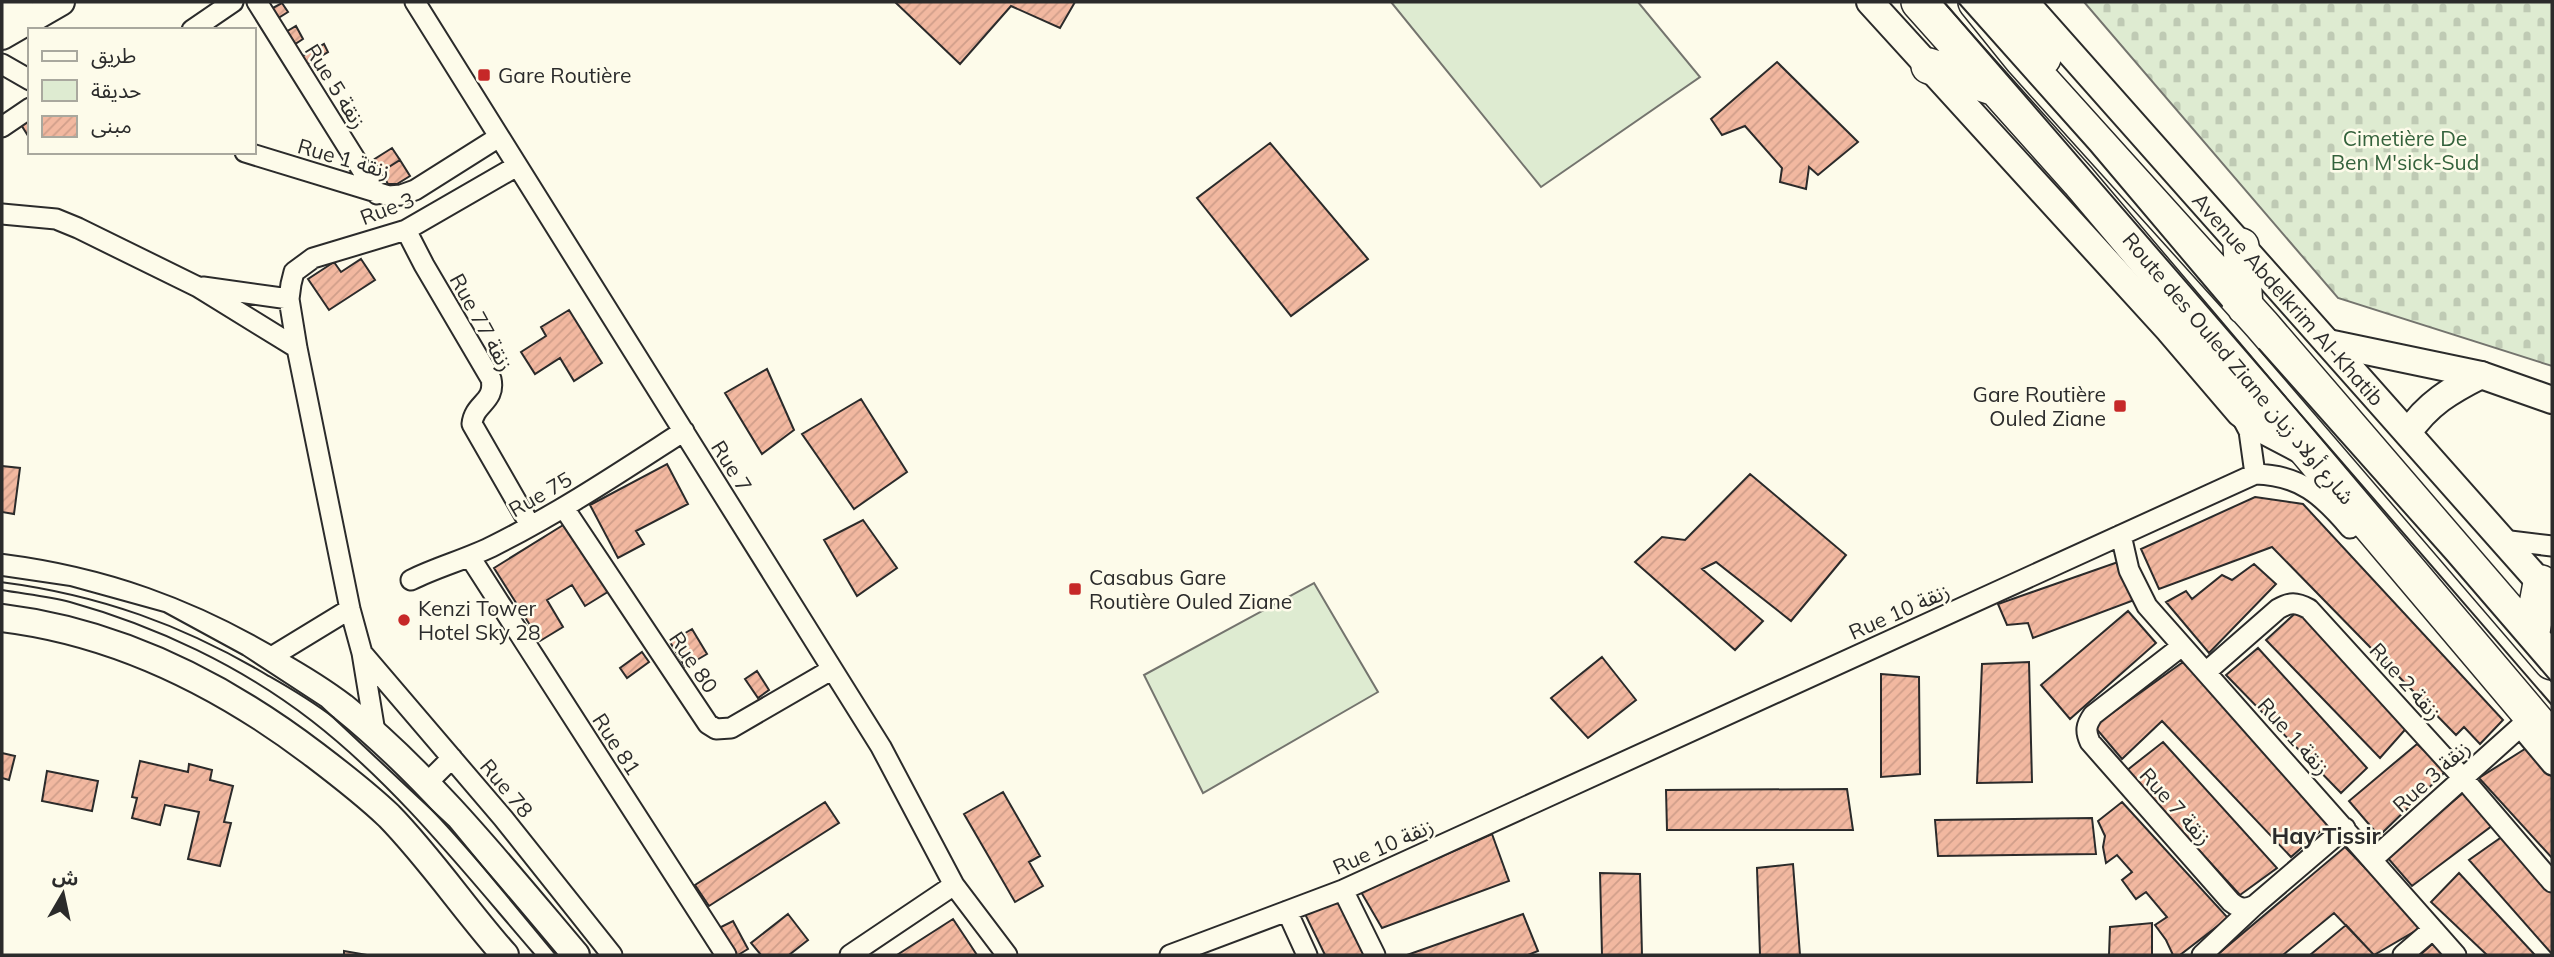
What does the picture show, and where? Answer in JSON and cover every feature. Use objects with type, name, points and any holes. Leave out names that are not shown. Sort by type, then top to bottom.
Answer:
[{"type":"highway","name":"Route des Ouled Ziane شارع أولاد زيان","points":[[1919,2],[2079,181],[2552,740]]},
{"type":"highway","name":"Route des Ouled Ziane شارع أولاد زيان","points":[[1976,2],[2064,106],[2245,307],[2542,650]]},
{"type":"highway","points":[[2008,2],[2031,36],[2064,106]]},
{"type":"highway","points":[[1929,66],[1996,89]]},
{"type":"highway","points":[[2241,246],[2245,307]]},
{"type":"highway","points":[[2542,650],[2547,590]]},
{"type":"street","points":[[2,12],[20,2]]},
{"type":"street","points":[[2,36],[61,2]]},
{"type":"street","points":[[195,28],[233,2]]},
{"type":"street","name":"Rue 5 زنقة","points":[[257,2],[377,194]]},
{"type":"street","name":"Rue 7","points":[[415,2],[881,747],[954,885],[1007,955]]},
{"type":"street","points":[[1871,2],[2169,330],[2240,413],[2263,430],[2318,461]]},
{"type":"street","name":"Avenue Abdelkrim Al-Khatib","points":[[2025,2],[2547,590]]},
{"type":"street","points":[[2,64],[28,79]]},
{"type":"street","points":[[2,127],[28,109]]},
{"type":"street","name":"Rue 1 زنقة","points":[[251,154],[389,196],[415,190],[499,136]]},
{"type":"street","name":"Rue 3","points":[[289,299],[295,272],[313,258],[406,230],[517,166]]},
{"type":"street","points":[[2,202],[11,214],[56,219],[198,287],[297,348]]},
{"type":"street","name":"Rue 77 زنقة","points":[[406,230],[491,379],[491,396],[472,415],[472,424],[530,525]]},
{"type":"street","points":[[198,287],[289,299]]},
{"type":"street","name":"Rue 78","points":[[289,299],[350,609],[362,653],[376,738]]},
{"type":"street","points":[[2328,343],[2482,375],[2552,400]]},
{"type":"street","points":[[2408,433],[2417,419],[2448,391],[2482,375]]},
{"type":"street","points":[[2240,413],[2249,432],[2255,474],[2281,477],[2307,486],[2334,510],[2552,765]]},
{"type":"street","name":"Rue 75","points":[[411,579],[436,567],[470,558],[565,508],[684,431]]},
{"type":"street","name":"Rue 10 زنقة","points":[[1170,955],[1343,890],[2255,474]]},
{"type":"street","name":"Rue 80","points":[[565,508],[708,724],[716,729],[731,728],[831,670]]},
{"type":"street","name":"Rue 1 زنقة","points":[[2121,535],[2137,590],[2182,646],[2456,955]]},
{"type":"street","points":[[2502,540],[2552,546]]},
{"type":"street","name":"Rue 81","points":[[470,558],[718,953]]},
{"type":"street","points":[[2,568],[93,586],[164,607],[235,639],[343,708],[426,784],[576,955]]},
{"type":"street","name":"Rue 2 زنقة","points":[[2206,672],[2278,609],[2290,603],[2309,609],[2462,777],[2552,882]]},
{"type":"street","points":[[268,659],[350,609]]},
{"type":"street","points":[[2,618],[76,632],[167,665],[223,693],[277,727],[339,773],[389,817],[505,955]]},
{"type":"street","name":"Rue 7 زنقة","points":[[2182,646],[2093,715],[2085,733],[2090,742],[2231,902],[2239,908],[2247,909],[2255,905]]},
{"type":"street","name":"Rue 78","points":[[362,653],[452,758],[612,955]]},
{"type":"street","name":"Rue 3 زنقة","points":[[2373,859],[2520,727]]},
{"type":"street","points":[[426,784],[452,758]]},
{"type":"street","points":[[2202,955],[2255,905],[2345,828]]},
{"type":"street","points":[[850,955],[871,950],[954,885]]},
{"type":"street","points":[[1343,890],[1375,955]]},
{"type":"street","points":[[1287,911],[1307,955]]},
{"type":"street","points":[[2403,955],[2433,929]]},
{"type":"green space","points":[[1391,2],[1638,2],[1700,77],[1541,187]]},
{"type":"green space","name":"Cimetière De Ben M'sick-Sud","points":[[2084,2],[2552,2],[2552,366],[2338,298]]},
{"type":"green space","points":[[1314,583],[1378,692],[1203,793],[1144,675]]},
{"type":"building","points":[[895,2],[1075,2],[1060,28],[1011,6],[960,64]]},
{"type":"building","points":[[282,3],[288,12],[275,20],[269,10]]},
{"type":"building","points":[[296,26],[303,39],[292,46],[284,33]]},
{"type":"building","points":[[324,44],[328,52],[306,65],[301,57]]},
{"type":"building","points":[[1777,62],[1858,142],[1818,175],[1809,167],[1806,189],[1780,182],[1782,168],[1745,126],[1722,135],[1711,119]]},
{"type":"building","points":[[28,118],[28,136],[20,123]]},
{"type":"building","points":[[1270,143],[1368,259],[1291,316],[1197,198]]},
{"type":"building","points":[[392,148],[400,160],[381,172],[373,160]]},
{"type":"building","points":[[400,160],[410,176],[397,184],[388,184],[381,172]]},
{"type":"building","points":[[361,259],[375,280],[329,310],[308,279],[334,262],[341,272]]},
{"type":"building","points":[[569,310],[602,363],[574,381],[560,358],[535,374],[521,352],[546,336],[541,327]]},
{"type":"building","points":[[767,369],[794,430],[762,454],[725,393]]},
{"type":"building","points":[[861,399],[907,472],[854,509],[802,434]]},
{"type":"building","points":[[667,464],[688,504],[636,531],[644,544],[618,558],[590,505]]},
{"type":"building","points":[[2,466],[20,468],[14,514],[2,512]]},
{"type":"building","points":[[1750,474],[1846,555],[1791,621],[1716,562],[1702,569],[1763,621],[1735,650],[1635,562],[1662,537],[1685,540]]},
{"type":"building","points":[[2255,497],[2303,504],[2503,720],[2480,744],[2464,727],[2456,735],[2272,547],[2159,589],[2141,549]]},
{"type":"building","points":[[863,520],[897,568],[857,596],[824,540]]},
{"type":"building","points":[[568,522],[611,590],[585,606],[572,585],[547,600],[563,627],[540,641],[494,568]]},
{"type":"building","points":[[2118,562],[2137,599],[2033,638],[2028,623],[2007,625],[1998,604]]},
{"type":"building","points":[[2254,564],[2276,584],[2209,653],[2166,602],[2186,591],[2192,599],[2222,575],[2232,580]]},
{"type":"building","points":[[2301,608],[2411,723],[2380,758],[2266,640]]},
{"type":"building","points":[[2128,611],[2156,643],[2070,719],[2041,685]]},
{"type":"building","points":[[692,629],[707,654],[685,667],[670,642]]},
{"type":"building","points":[[2258,648],[2367,768],[2341,793],[2226,675]]},
{"type":"building","points":[[642,652],[649,662],[627,678],[620,668]]},
{"type":"building","points":[[1602,657],[1636,700],[1588,738],[1551,698]]},
{"type":"building","points":[[2029,662],[2032,782],[1977,783],[1982,664]]},
{"type":"building","points":[[2183,662],[2332,821],[2291,857],[2162,721],[2122,759],[2094,726]]},
{"type":"building","points":[[757,671],[769,690],[758,698],[745,679]]},
{"type":"building","points":[[1881,674],[1919,677],[1920,774],[1881,777]]},
{"type":"building","points":[[2163,742],[2277,868],[2240,895],[2126,771]]},
{"type":"building","points":[[2417,744],[2447,770],[2379,836],[2349,801]]},
{"type":"building","points":[[2528,747],[2552,777],[2552,858],[2479,778]]},
{"type":"building","points":[[2,753],[15,756],[9,780],[2,778]]},
{"type":"building","points":[[140,761],[188,772],[189,764],[212,770],[210,780],[233,786],[224,822],[231,823],[220,866],[188,859],[199,812],[165,805],[160,825],[132,818],[137,798],[132,797]]},
{"type":"building","points":[[47,771],[98,781],[92,811],[42,801]]},
{"type":"building","points":[[1847,789],[1853,830],[1667,830],[1666,790]]},
{"type":"building","points":[[1003,792],[1040,856],[1029,862],[1043,886],[1015,902],[964,814]]},
{"type":"building","points":[[2463,793],[2493,825],[2412,886],[2387,857]]},
{"type":"building","points":[[825,802],[839,823],[709,906],[695,885]]},
{"type":"building","points":[[2122,802],[2228,918],[2180,955],[2173,955],[2155,925],[2167,917],[2146,892],[2136,899],[2122,880],[2132,872],[2117,855],[2106,863],[2103,847],[2105,836],[2098,821]]},
{"type":"building","points":[[2092,818],[2096,854],[1938,856],[1935,820]]},
{"type":"building","points":[[1492,834],[1509,881],[1382,928],[1361,892]]},
{"type":"building","points":[[2503,836],[2552,891],[2552,954],[2469,860]]},
{"type":"building","points":[[2345,847],[2422,927],[2374,955],[2334,913],[2283,955],[2217,955]]},
{"type":"building","points":[[1793,864],[1800,955],[1760,955],[1757,868]]},
{"type":"building","points":[[1600,873],[1640,874],[1642,955],[1602,955]]},
{"type":"building","points":[[2459,873],[2535,955],[2487,955],[2431,902]]},
{"type":"building","points":[[1336,898],[1367,955],[1325,955],[1305,914]]},
{"type":"building","points":[[788,914],[808,940],[789,955],[761,955],[751,943]]},
{"type":"building","points":[[1523,914],[1538,951],[1528,955],[1407,955]]},
{"type":"building","points":[[953,919],[977,955],[897,955]]},
{"type":"building","points":[[733,921],[748,949],[738,955],[732,955],[717,929]]},
{"type":"building","points":[[2152,923],[2152,955],[2109,955],[2110,927]]},
{"type":"building","points":[[2346,925],[2374,955],[2310,955]]},
{"type":"building","points":[[2438,939],[2451,955],[2420,955]]},
{"type":"building","points":[[344,951],[367,955],[344,955]]},
{"type":"tram line","points":[[1944,2],[2552,705]]},
{"type":"tram line","points":[[1958,2],[2090,150],[2222,306]]},
{"type":"tram line","points":[[2259,349],[2552,682]]},
{"type":"tram line","points":[[2,576],[70,586],[164,612],[243,655],[321,706],[449,826],[556,955]]},
{"type":"tram line","points":[[2,590],[70,602],[134,623],[197,650],[285,701],[373,774],[456,863],[535,955]]},
{"type":"place","name":"Gare Routière","points":[[484,75]]},
{"type":"place","name":"Gare Routière Ouled Ziane","points":[[2120,406]]},
{"type":"place","name":"Casabus Gare Routière Ouled Ziane","points":[[1075,589]]},
{"type":"place","name":"Kenzi Tower Hotel Sky 28","points":[[404,620]]},
{"type":"district","name":"Hay Tissir","points":[[2326,835]]}]
